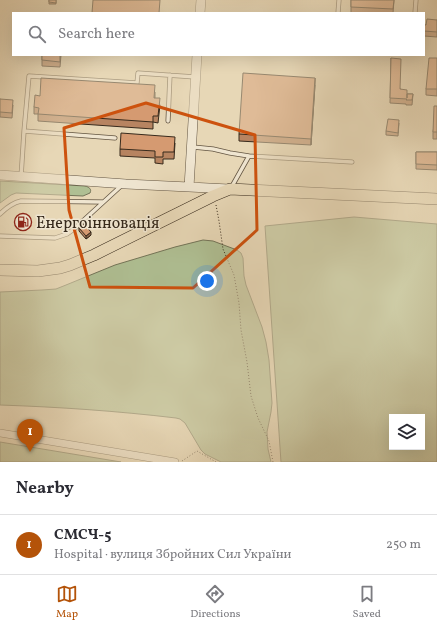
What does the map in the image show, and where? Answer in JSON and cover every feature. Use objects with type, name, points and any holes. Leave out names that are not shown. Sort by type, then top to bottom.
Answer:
[{"type":"main road","points":[[0,270],[38,271],[70,265],[94,255],[230,189],[437,199]]},
{"type":"street","points":[[200,12],[201,0]]},
{"type":"street","points":[[189,187],[197,56]]},
{"type":"street","points":[[0,175],[230,189]]},
{"type":"street","points":[[0,434],[175,462]]},
{"type":"lane","points":[[338,12],[339,0]]},
{"type":"lane","points":[[415,12],[416,0]]},
{"type":"lane","points":[[21,177],[29,76],[137,83],[138,73],[196,77]]},
{"type":"lane","points":[[168,121],[170,75]]},
{"type":"lane","points":[[24,131],[115,138]]},
{"type":"lane","points":[[192,147],[213,149],[249,156],[352,162]]},
{"type":"lane","points":[[230,189],[249,156]]},
{"type":"lane","points":[[0,236],[55,238],[67,234],[123,183]]},
{"type":"lane","points":[[0,214],[9,206],[21,201],[103,202]]},
{"type":"path","points":[[213,196],[219,221],[223,249],[234,275],[240,307],[241,330],[251,396],[256,413],[269,441],[273,462]]},
{"type":"path","points":[[180,462],[197,451],[216,462]]},
{"type":"highlighted area","points":[[146,103],[255,135],[257,230],[193,288],[90,287],[69,210],[64,128]]},
{"type":"green space","points":[[0,181],[85,186],[90,188],[91,192],[83,196],[16,193],[0,203]]},
{"type":"green space","points":[[354,217],[437,224],[437,462],[281,462],[265,226]]},
{"type":"green space","points":[[203,240],[213,241],[237,250],[241,253],[243,258],[246,285],[262,327],[269,360],[272,403],[267,432],[268,449],[271,462],[221,462],[205,454],[185,423],[176,418],[132,413],[0,405],[0,292],[56,289],[115,265]]},
{"type":"green space","points":[[0,442],[121,462],[0,462]]},
{"type":"building","points":[[49,0],[56,0],[56,3],[49,2]]},
{"type":"building","points":[[93,0],[160,0],[159,12],[92,12]]},
{"type":"building","points":[[351,0],[394,0],[393,9],[351,7]]},
{"type":"building","points":[[427,19],[437,20],[437,32],[425,31]]},
{"type":"building","points":[[42,56],[60,56],[60,62],[42,60]]},
{"type":"building","points":[[391,58],[401,59],[400,89],[407,90],[407,94],[413,94],[412,100],[390,98]]},
{"type":"building","points":[[429,58],[437,58],[437,89],[426,89]]},
{"type":"building","points":[[243,73],[315,78],[311,139],[239,134]]},
{"type":"building","points":[[41,78],[155,85],[154,98],[160,98],[158,116],[153,116],[153,122],[38,114],[39,108],[34,107],[35,95],[40,96]]},
{"type":"building","points":[[0,99],[13,100],[12,113],[0,112]]},
{"type":"building","points":[[434,106],[437,106],[437,132],[433,132]]},
{"type":"building","points":[[388,119],[399,120],[398,133],[386,131]]},
{"type":"building","points":[[121,133],[175,137],[174,152],[163,152],[163,157],[155,157],[155,151],[120,149]]},
{"type":"building","points":[[416,152],[437,152],[437,165],[416,164]]},
{"type":"building","points":[[84,224],[91,232],[86,236],[79,228]]},
{"type":"place","name":"Енергоінновація","points":[[23,222]]},
{"type":"place","name":"СМСЧ-5","points":[[30,452]]}]
